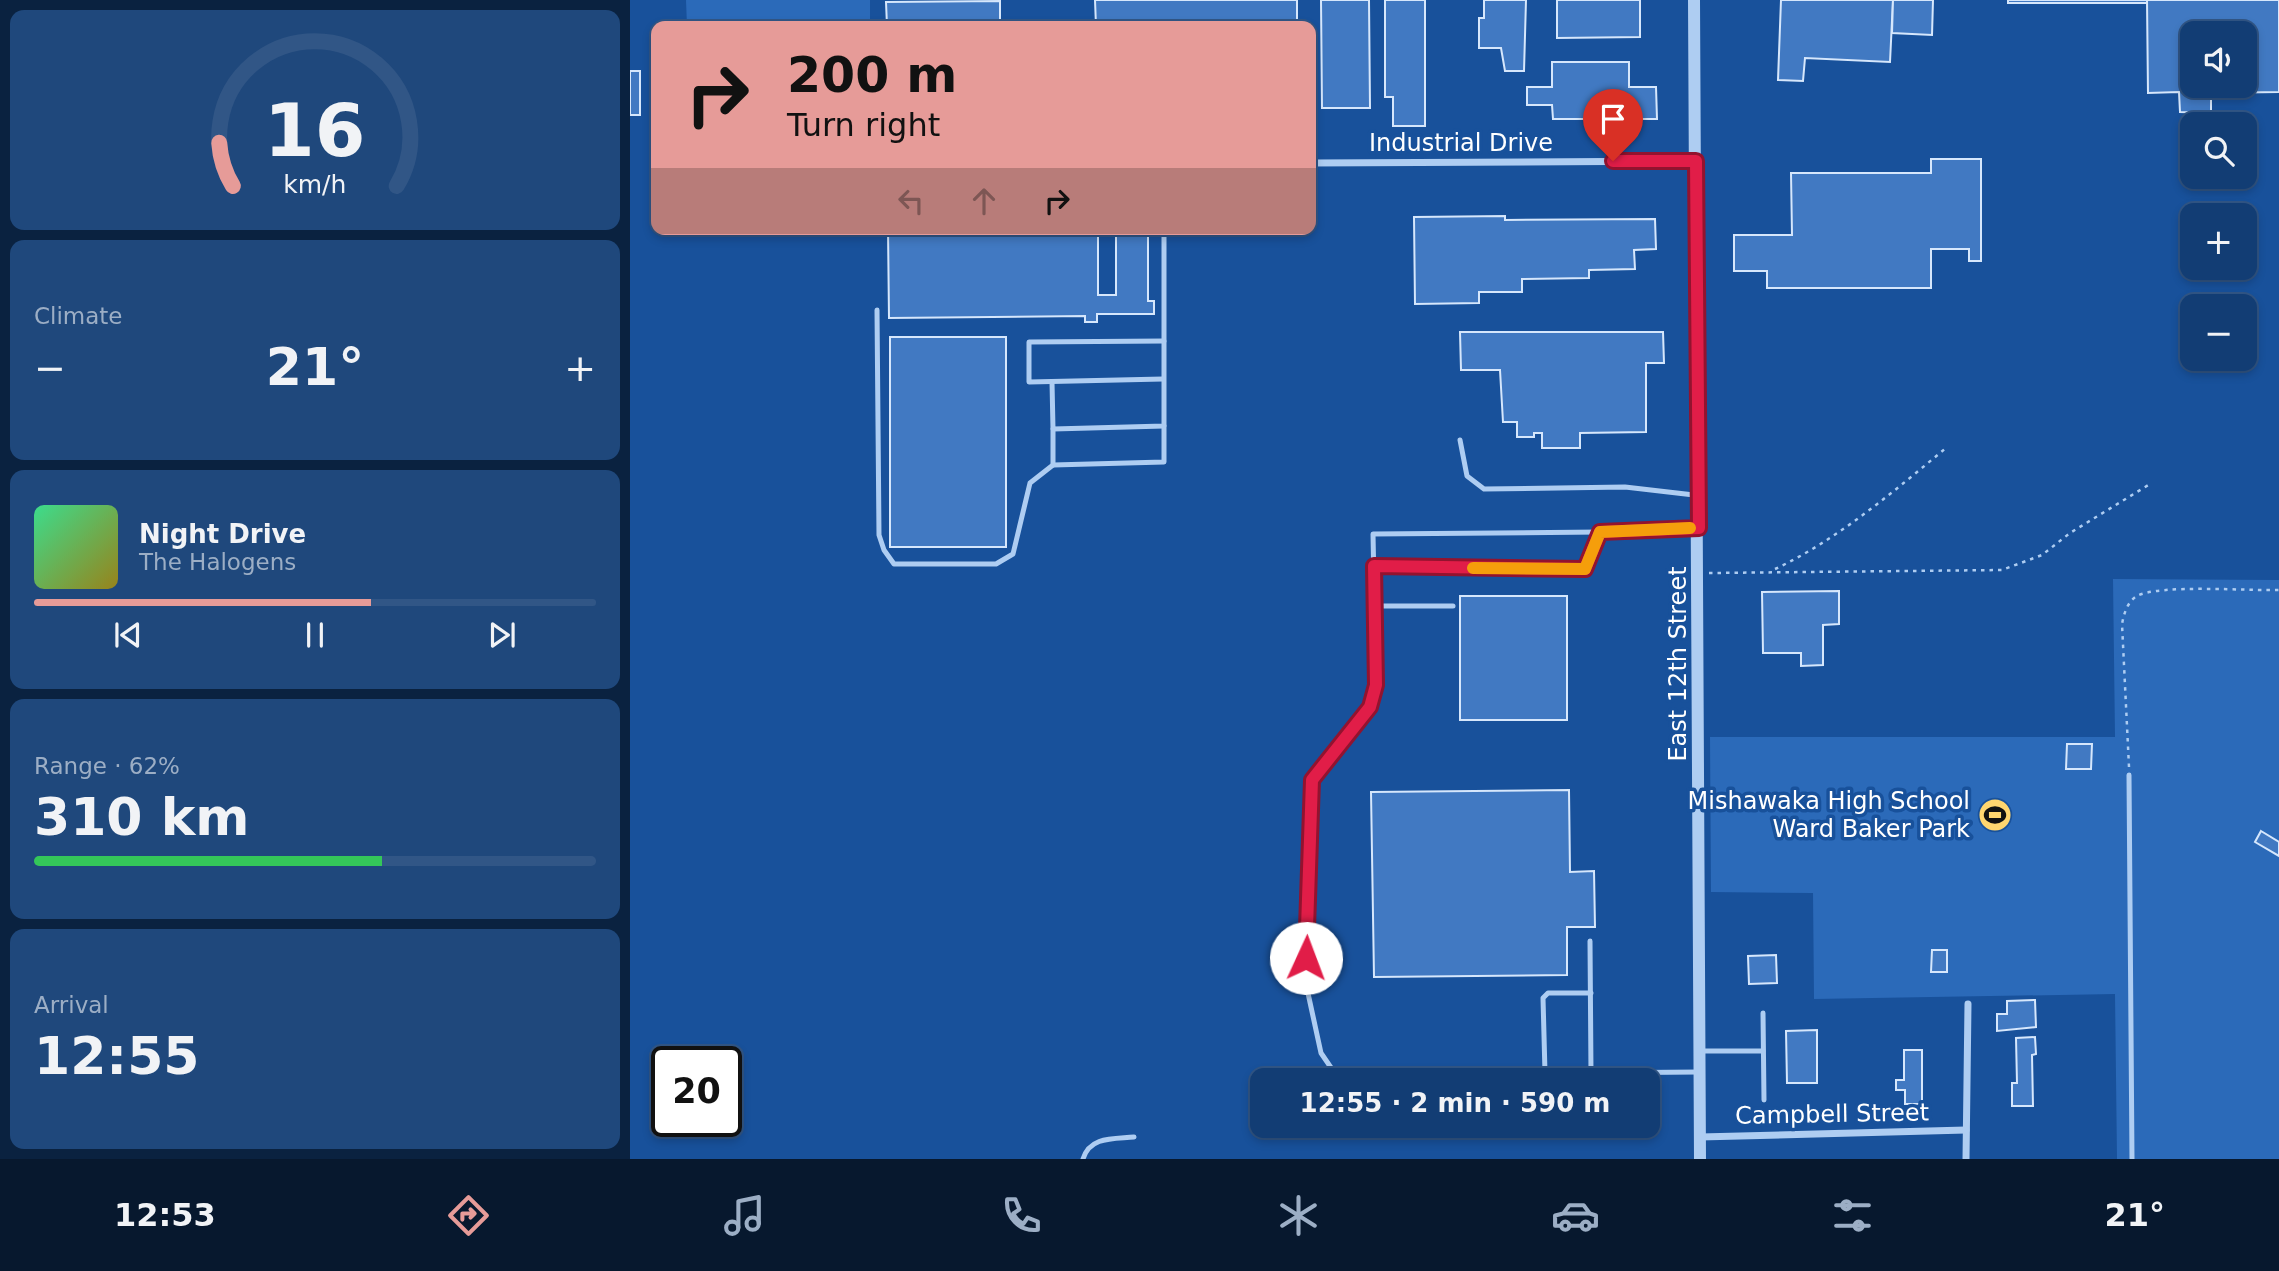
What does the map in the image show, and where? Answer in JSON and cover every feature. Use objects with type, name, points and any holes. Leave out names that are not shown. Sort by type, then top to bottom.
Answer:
[{"type":"street","name":"East 12th Street","points":[[1694,0],[1699,528],[1700,1159]]},
{"type":"street","name":"Industrial Drive","points":[[1316,163],[1696,161]]},
{"type":"street","points":[[1966,1159],[1968,1004]]},
{"type":"street","name":"Campbell Street","points":[[1700,1137],[1966,1130]]},
{"type":"lane","points":[[877,310],[879,535],[884,550],[894,564],[996,564],[1013,554],[1030,483],[1053,464],[1164,462],[1164,235]]},
{"type":"lane","points":[[1163,379],[1029,382],[1030,342],[1164,341]]},
{"type":"lane","points":[[1052,382],[1053,464]]},
{"type":"lane","points":[[1053,429],[1164,426]]},
{"type":"lane","points":[[1460,440],[1467,476],[1484,489],[1625,487],[1673,495],[1698,495]]},
{"type":"lane","points":[[1331,1068],[1321,1053],[1306,984],[1312,780],[1370,707],[1376,685],[1374,534],[1600,532],[1699,528]]},
{"type":"lane","points":[[1374,566],[1585,569],[1600,532]]},
{"type":"lane","points":[[1375,606],[1452,606]]},
{"type":"lane","points":[[2129,775],[2132,1159]]},
{"type":"lane","points":[[1590,941],[1591,1068]]},
{"type":"lane","points":[[1545,1068],[1543,998],[1548,993],[1591,993]]},
{"type":"lane","points":[[1763,1013],[1764,1100]]},
{"type":"lane","points":[[1699,1051],[1763,1051]]},
{"type":"lane","points":[[1660,1072],[1699,1072]]},
{"type":"lane","points":[[1083,1159],[1097,1141],[1134,1137]]},
{"type":"path","points":[[1772,570],[1803,555],[1877,504],[1946,448]]},
{"type":"path","points":[[1699,573],[1772,570],[2002,570],[2042,555],[2070,533],[2150,484]]},
{"type":"path","points":[[2129,775],[2122,624],[2125,611],[2134,598],[2164,591],[2279,590]]},
{"type":"shaded area","points":[[686,0],[870,0],[870,21],[687,21]]},
{"type":"shaded area","name":"Mishawaka High School Ward Baker Park","points":[[2113,579],[2279,580],[2279,1159],[2117,1159],[2115,994],[1814,999],[1813,893],[1711,892],[1710,737],[2115,737]]},
{"type":"building","points":[[1095,0],[1297,0],[1297,21],[1096,21]]},
{"type":"building","points":[[1321,0],[1369,0],[1370,108],[1322,108]]},
{"type":"building","points":[[1385,0],[1425,0],[1425,126],[1393,126],[1393,97],[1385,97]]},
{"type":"building","points":[[1484,0],[1526,0],[1524,71],[1505,71],[1501,48],[1479,48],[1479,18],[1484,18]]},
{"type":"building","points":[[1557,0],[1640,0],[1640,37],[1557,38]]},
{"type":"building","points":[[1781,0],[1893,0],[1890,62],[1805,58],[1803,81],[1778,80]]},
{"type":"building","points":[[1893,0],[1933,0],[1932,35],[1892,33]]},
{"type":"building","points":[[2008,0],[2147,0],[2147,3],[2008,3]]},
{"type":"building","points":[[2147,0],[2279,0],[2279,92],[2257,92],[2257,21],[2180,21],[2180,98],[2211,98],[2211,112],[2180,112],[2179,92],[2148,93]]},
{"type":"building","points":[[1000,1],[1000,21],[887,21],[886,2]]},
{"type":"building","points":[[1552,62],[1629,62],[1629,87],[1656,87],[1657,119],[1553,119],[1552,105],[1527,105],[1527,87],[1552,87]]},
{"type":"building","points":[[630,71],[640,71],[640,115],[630,115]]},
{"type":"building","points":[[1931,159],[1981,159],[1981,261],[1969,261],[1969,249],[1931,249],[1931,288],[1767,288],[1767,271],[1734,271],[1734,235],[1792,235],[1791,173],[1931,173]]},
{"type":"building","points":[[1505,216],[1505,220],[1655,219],[1656,249],[1634,250],[1635,269],[1589,270],[1589,278],[1522,279],[1522,292],[1479,292],[1479,303],[1415,304],[1414,217]]},
{"type":"building","points":[[888,235],[1098,235],[1098,295],[1116,295],[1116,235],[1148,235],[1148,301],[1154,301],[1154,314],[1097,314],[1097,322],[1085,322],[1085,316],[889,318]]},
{"type":"building","points":[[1460,332],[1663,332],[1664,363],[1646,363],[1646,432],[1580,433],[1580,448],[1542,448],[1542,433],[1534,433],[1534,437],[1517,437],[1517,422],[1503,422],[1500,370],[1461,370]]},
{"type":"building","points":[[890,337],[1006,337],[1006,547],[890,547]]},
{"type":"building","points":[[1839,591],[1839,624],[1823,625],[1823,665],[1801,666],[1801,653],[1763,653],[1762,592]]},
{"type":"building","points":[[1460,596],[1567,596],[1567,720],[1460,720]]},
{"type":"building","points":[[2067,744],[2092,744],[2091,769],[2066,769]]},
{"type":"building","points":[[1569,790],[1570,872],[1594,871],[1595,927],[1567,927],[1567,975],[1374,977],[1371,792]]},
{"type":"building","points":[[2261,831],[2279,842],[2279,856],[2255,842]]},
{"type":"building","points":[[1932,950],[1947,950],[1947,972],[1931,972]]},
{"type":"building","points":[[1776,955],[1777,983],[1749,984],[1748,956]]},
{"type":"building","points":[[2035,1000],[2036,1027],[1997,1031],[1997,1014],[2007,1014],[2007,1001]]},
{"type":"building","points":[[1817,1030],[1817,1083],[1787,1083],[1786,1031]]},
{"type":"building","points":[[2035,1037],[2036,1054],[2032,1055],[2033,1106],[2012,1106],[2012,1083],[2017,1083],[2016,1038]]},
{"type":"building","points":[[1904,1050],[1922,1050],[1922,1104],[1905,1104],[1905,1090],[1896,1090],[1896,1080],[1904,1080]]},
{"type":"slow traffic","points":[[1473,568],[1585,569],[1600,532],[1690,528]]},
{"type":"place","name":"Mishawaka High School Ward Baker Park","points":[[1995,815]]},
{"type":"route","points":[[1306,958],[1312,780],[1370,707],[1376,685],[1374,566],[1585,569],[1600,532],[1699,528],[1696,161],[1613,161]]}]
